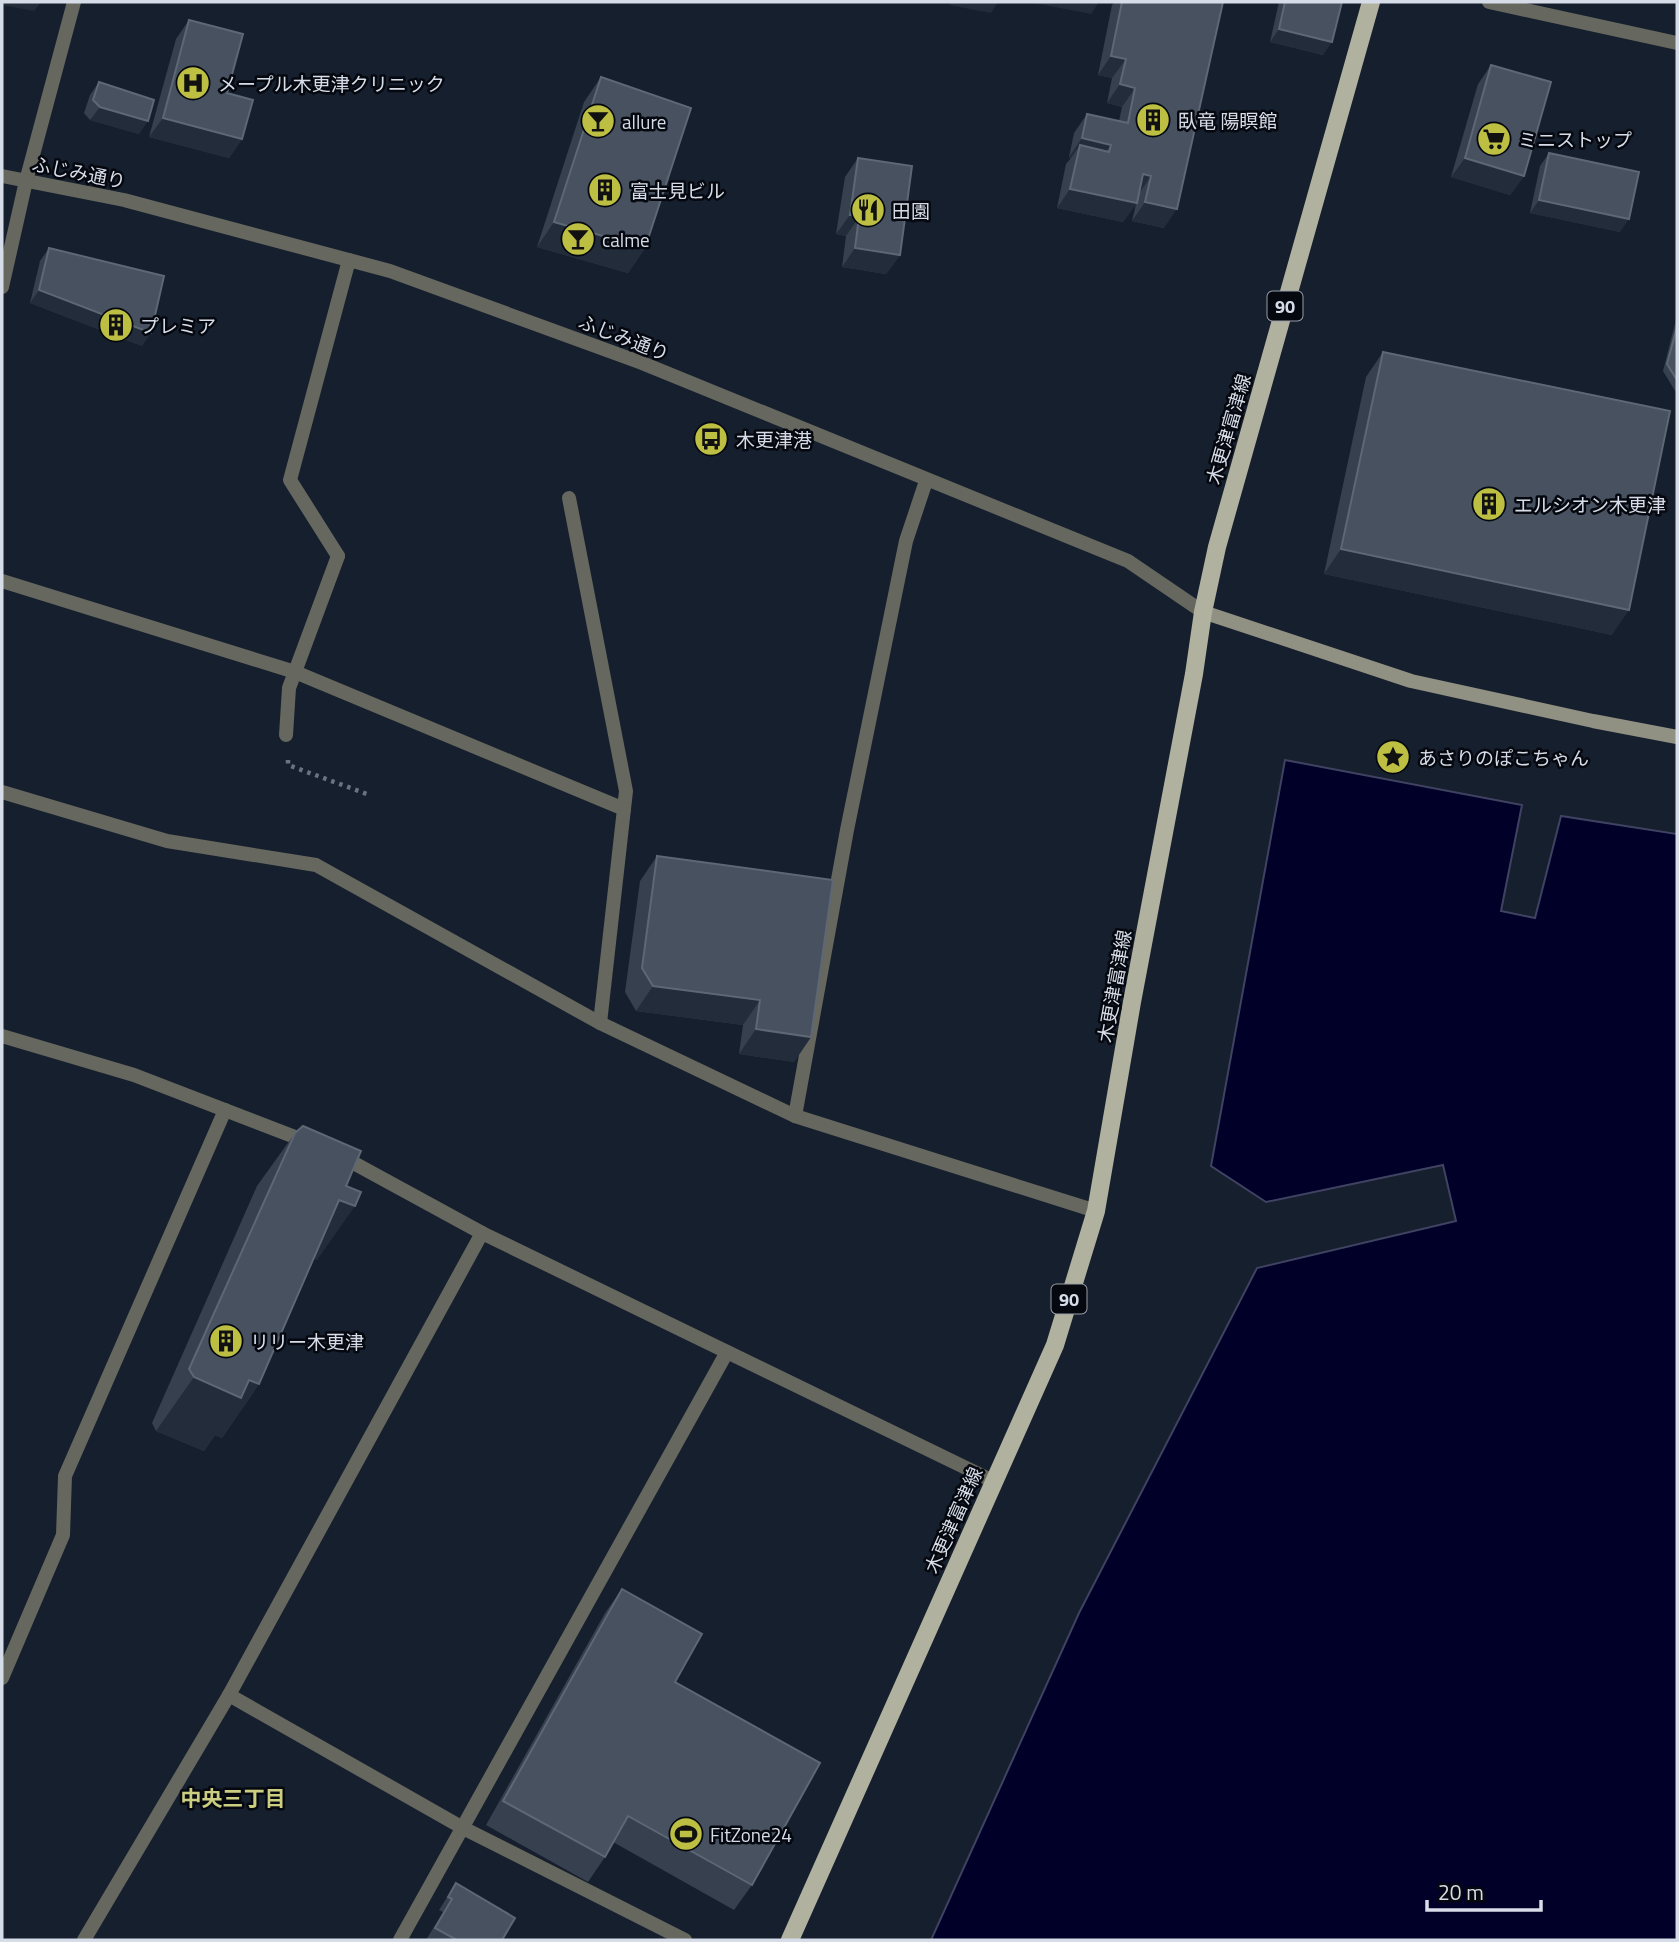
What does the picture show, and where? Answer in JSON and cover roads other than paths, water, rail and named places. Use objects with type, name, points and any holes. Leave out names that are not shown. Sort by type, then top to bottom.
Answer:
[{"type":"main road","name":"木更津富津線","points":[[790,1940],[1055,1345],[1096,1211],[1203,612],[1217,547],[1371,2]]},
{"type":"main road","points":[[1203,612],[1411,681],[1677,737]]},
{"type":"street","points":[[2,287],[26,181],[74,2]]},
{"type":"street","points":[[1489,2],[1677,43]]},
{"type":"street","name":"ふじみ通り","points":[[2,176],[124,200],[390,271],[629,358],[1128,561],[1203,612]]},
{"type":"street","points":[[286,735],[289,688],[338,556],[290,480],[349,260]]},
{"type":"street","points":[[795,1116],[847,830],[906,541],[926,481]]},
{"type":"street","points":[[569,498],[626,791],[600,1023]]},
{"type":"street","points":[[2,581],[295,672],[624,809]]},
{"type":"street","points":[[2,792],[167,841],[316,865],[600,1023],[795,1116],[1096,1211]]},
{"type":"street","points":[[2,1036],[134,1075],[341,1155],[482,1233],[993,1481]]},
{"type":"street","points":[[2,1678],[63,1535],[65,1476],[225,1110]]},
{"type":"street","points":[[83,1940],[229,1695],[482,1233]]},
{"type":"street","points":[[400,1940],[727,1352]]},
{"type":"street","points":[[229,1695],[463,1828],[685,1940]]},
{"type":"water","points":[[1285,760],[1522,805],[1501,911],[1535,918],[1561,816],[1677,834],[1677,1940],[931,1940],[1079,1613],[1257,1268],[1456,1221],[1443,1165],[1266,1202],[1211,1166]]},
{"type":"place","name":"メープル木更津クリニック","points":[[193,83]]},
{"type":"place","name":"臥竜 陽瞑館","points":[[1153,120]]},
{"type":"place","name":"allure","points":[[598,121]]},
{"type":"place","name":"ミニストップ","points":[[1494,139]]},
{"type":"place","name":"富士見ビル","points":[[605,190]]},
{"type":"place","name":"田園","points":[[868,210]]},
{"type":"place","name":"calme","points":[[578,239]]},
{"type":"place","name":"プレミア","points":[[116,325]]},
{"type":"place","name":"木更津港","points":[[711,439]]},
{"type":"place","name":"エルシオン木更津","points":[[1489,504]]},
{"type":"place","name":"あさりのぽこちゃん","points":[[1393,757]]},
{"type":"place","name":"リリー木更津","points":[[226,1341]]},
{"type":"place","name":"FitZone24","points":[[686,1834]]},
{"type":"district","name":"中央三丁目","points":[[233,1798]]}]
